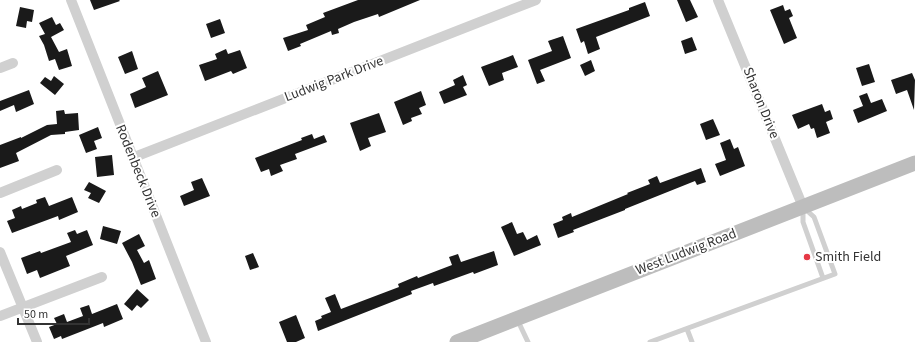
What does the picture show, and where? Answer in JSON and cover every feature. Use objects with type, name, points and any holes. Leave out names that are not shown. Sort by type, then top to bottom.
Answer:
[{"type":"main road","name":"West Ludwig Road","points":[[457,342],[915,163]]},
{"type":"street","name":"Rodenbeck Drive","points":[[71,0],[132,158],[206,342]]},
{"type":"street","name":"Ludwig Park Drive","points":[[132,158],[536,0]]},
{"type":"street","name":"Sharon Drive","points":[[718,0],[803,207]]},
{"type":"street","points":[[0,68],[13,63]]},
{"type":"street","points":[[0,193],[57,170]]},
{"type":"street","points":[[0,252],[37,342]]},
{"type":"street","points":[[0,316],[102,277]]},
{"type":"lane","points":[[650,342],[835,274],[814,217],[803,207]]},
{"type":"lane","points":[[803,207],[803,222],[823,278]]},
{"type":"lane","points":[[517,318],[528,342]]},
{"type":"lane","points":[[687,329],[692,342]]},
{"type":"building","points":[[90,0],[119,0],[120,1],[94,10]]},
{"type":"building","points":[[358,0],[420,0],[379,17],[378,14],[354,22],[338,29],[339,33],[332,35],[331,31],[300,44],[301,46],[288,51],[283,38],[308,30],[306,25],[325,17],[323,13]]},
{"type":"building","points":[[677,0],[690,0],[698,17],[686,22]]},
{"type":"building","points":[[645,2],[650,16],[596,37],[600,49],[588,54],[584,41],[581,43],[576,29],[629,10],[629,8]]},
{"type":"building","points":[[783,5],[785,11],[790,9],[793,16],[789,18],[797,38],[784,44],[770,10]]},
{"type":"building","points":[[20,7],[34,10],[32,22],[27,21],[26,28],[16,26]]},
{"type":"building","points":[[52,17],[56,25],[60,23],[64,30],[51,37],[59,52],[67,49],[72,66],[59,70],[55,59],[49,61],[44,45],[39,36],[45,34],[39,23]]},
{"type":"building","points":[[220,19],[225,33],[211,38],[206,24]]},
{"type":"building","points":[[563,36],[571,58],[540,70],[545,81],[537,84],[528,60],[552,51],[548,41]]},
{"type":"building","points":[[692,37],[697,50],[685,54],[681,41]]},
{"type":"building","points":[[226,49],[228,54],[240,50],[247,68],[233,74],[231,71],[205,81],[199,65],[217,59],[215,54]]},
{"type":"building","points":[[132,51],[138,69],[125,74],[118,57]]},
{"type":"building","points":[[513,55],[518,67],[502,73],[504,80],[489,86],[481,67]]},
{"type":"building","points":[[591,60],[595,71],[585,76],[580,65]]},
{"type":"building","points":[[869,64],[875,82],[862,86],[856,68]]},
{"type":"building","points":[[158,71],[168,95],[135,108],[130,94],[146,87],[142,78]]},
{"type":"building","points":[[912,73],[915,80],[914,110],[907,90],[896,94],[891,80]]},
{"type":"building","points":[[463,75],[467,85],[463,87],[467,95],[444,104],[439,92],[455,85],[453,80]]},
{"type":"building","points":[[54,76],[64,84],[55,95],[40,83],[45,77],[51,81]]},
{"type":"building","points":[[29,90],[34,104],[16,112],[14,105],[0,111],[0,101]]},
{"type":"building","points":[[421,91],[426,105],[419,108],[422,114],[411,118],[412,121],[403,125],[394,102]]},
{"type":"building","points":[[867,93],[871,103],[882,99],[887,111],[858,123],[853,110],[863,106],[859,96]]},
{"type":"building","points":[[822,104],[825,112],[830,110],[833,119],[826,122],[830,133],[817,138],[814,128],[811,129],[809,124],[798,129],[792,115]]},
{"type":"building","points":[[64,110],[65,114],[78,113],[79,130],[65,132],[65,134],[51,135],[16,153],[19,161],[0,168],[0,145],[21,138],[47,125],[57,124],[56,111]]},
{"type":"building","points":[[379,113],[386,132],[368,138],[371,146],[360,151],[350,123]]},
{"type":"building","points":[[713,119],[720,135],[706,140],[700,124]]},
{"type":"building","points":[[98,127],[102,138],[94,141],[97,149],[86,153],[79,135]]},
{"type":"building","points":[[312,134],[314,139],[324,135],[327,142],[295,154],[297,159],[280,165],[283,171],[271,176],[269,169],[261,172],[255,158],[302,140],[301,138]]},
{"type":"building","points":[[730,139],[734,149],[738,147],[745,166],[720,176],[715,164],[726,160],[720,143]]},
{"type":"building","points":[[112,155],[114,175],[97,177],[95,157]]},
{"type":"building","points":[[701,168],[706,182],[697,185],[695,181],[573,230],[574,232],[558,238],[553,224],[563,220],[562,217],[571,213],[572,217],[628,194],[627,193],[650,184],[648,180],[657,176],[660,183]]},
{"type":"building","points":[[202,178],[210,196],[184,206],[180,196],[194,190],[191,182]]},
{"type":"building","points":[[89,182],[106,191],[99,203],[88,198],[91,193],[84,190]]},
{"type":"building","points":[[45,197],[49,206],[72,197],[78,212],[59,220],[58,216],[12,233],[7,221],[15,218],[12,210],[21,206],[22,209],[37,203],[36,200]]},
{"type":"building","points":[[512,222],[517,234],[523,232],[527,240],[537,235],[541,245],[514,256],[501,227]]},
{"type":"building","points":[[103,226],[121,231],[117,244],[100,239]]},
{"type":"building","points":[[75,230],[77,234],[87,230],[93,245],[66,256],[70,266],[40,278],[37,270],[27,274],[21,258],[40,251],[41,253],[71,242],[67,233]]},
{"type":"building","points":[[139,234],[145,246],[137,250],[144,263],[149,260],[156,279],[141,285],[132,262],[122,243]]},
{"type":"building","points":[[494,251],[498,265],[434,286],[433,283],[411,291],[412,294],[318,331],[315,321],[322,318],[321,316],[331,312],[325,298],[335,294],[341,309],[399,287],[398,284],[417,276],[418,278],[452,265],[449,257],[458,254],[461,262]]},
{"type":"building","points":[[253,253],[259,267],[250,270],[245,256]]},
{"type":"building","points":[[137,289],[149,300],[141,308],[137,305],[132,311],[124,304]]},
{"type":"building","points":[[117,304],[123,319],[104,327],[103,323],[62,339],[61,336],[54,339],[49,327],[57,324],[54,318],[64,314],[67,322],[83,316],[80,308],[89,305],[92,314]]},
{"type":"building","points":[[296,315],[305,338],[296,342],[287,342],[279,322]]},
{"type":"place","name":"Smith Field","points":[[807,257]]}]
